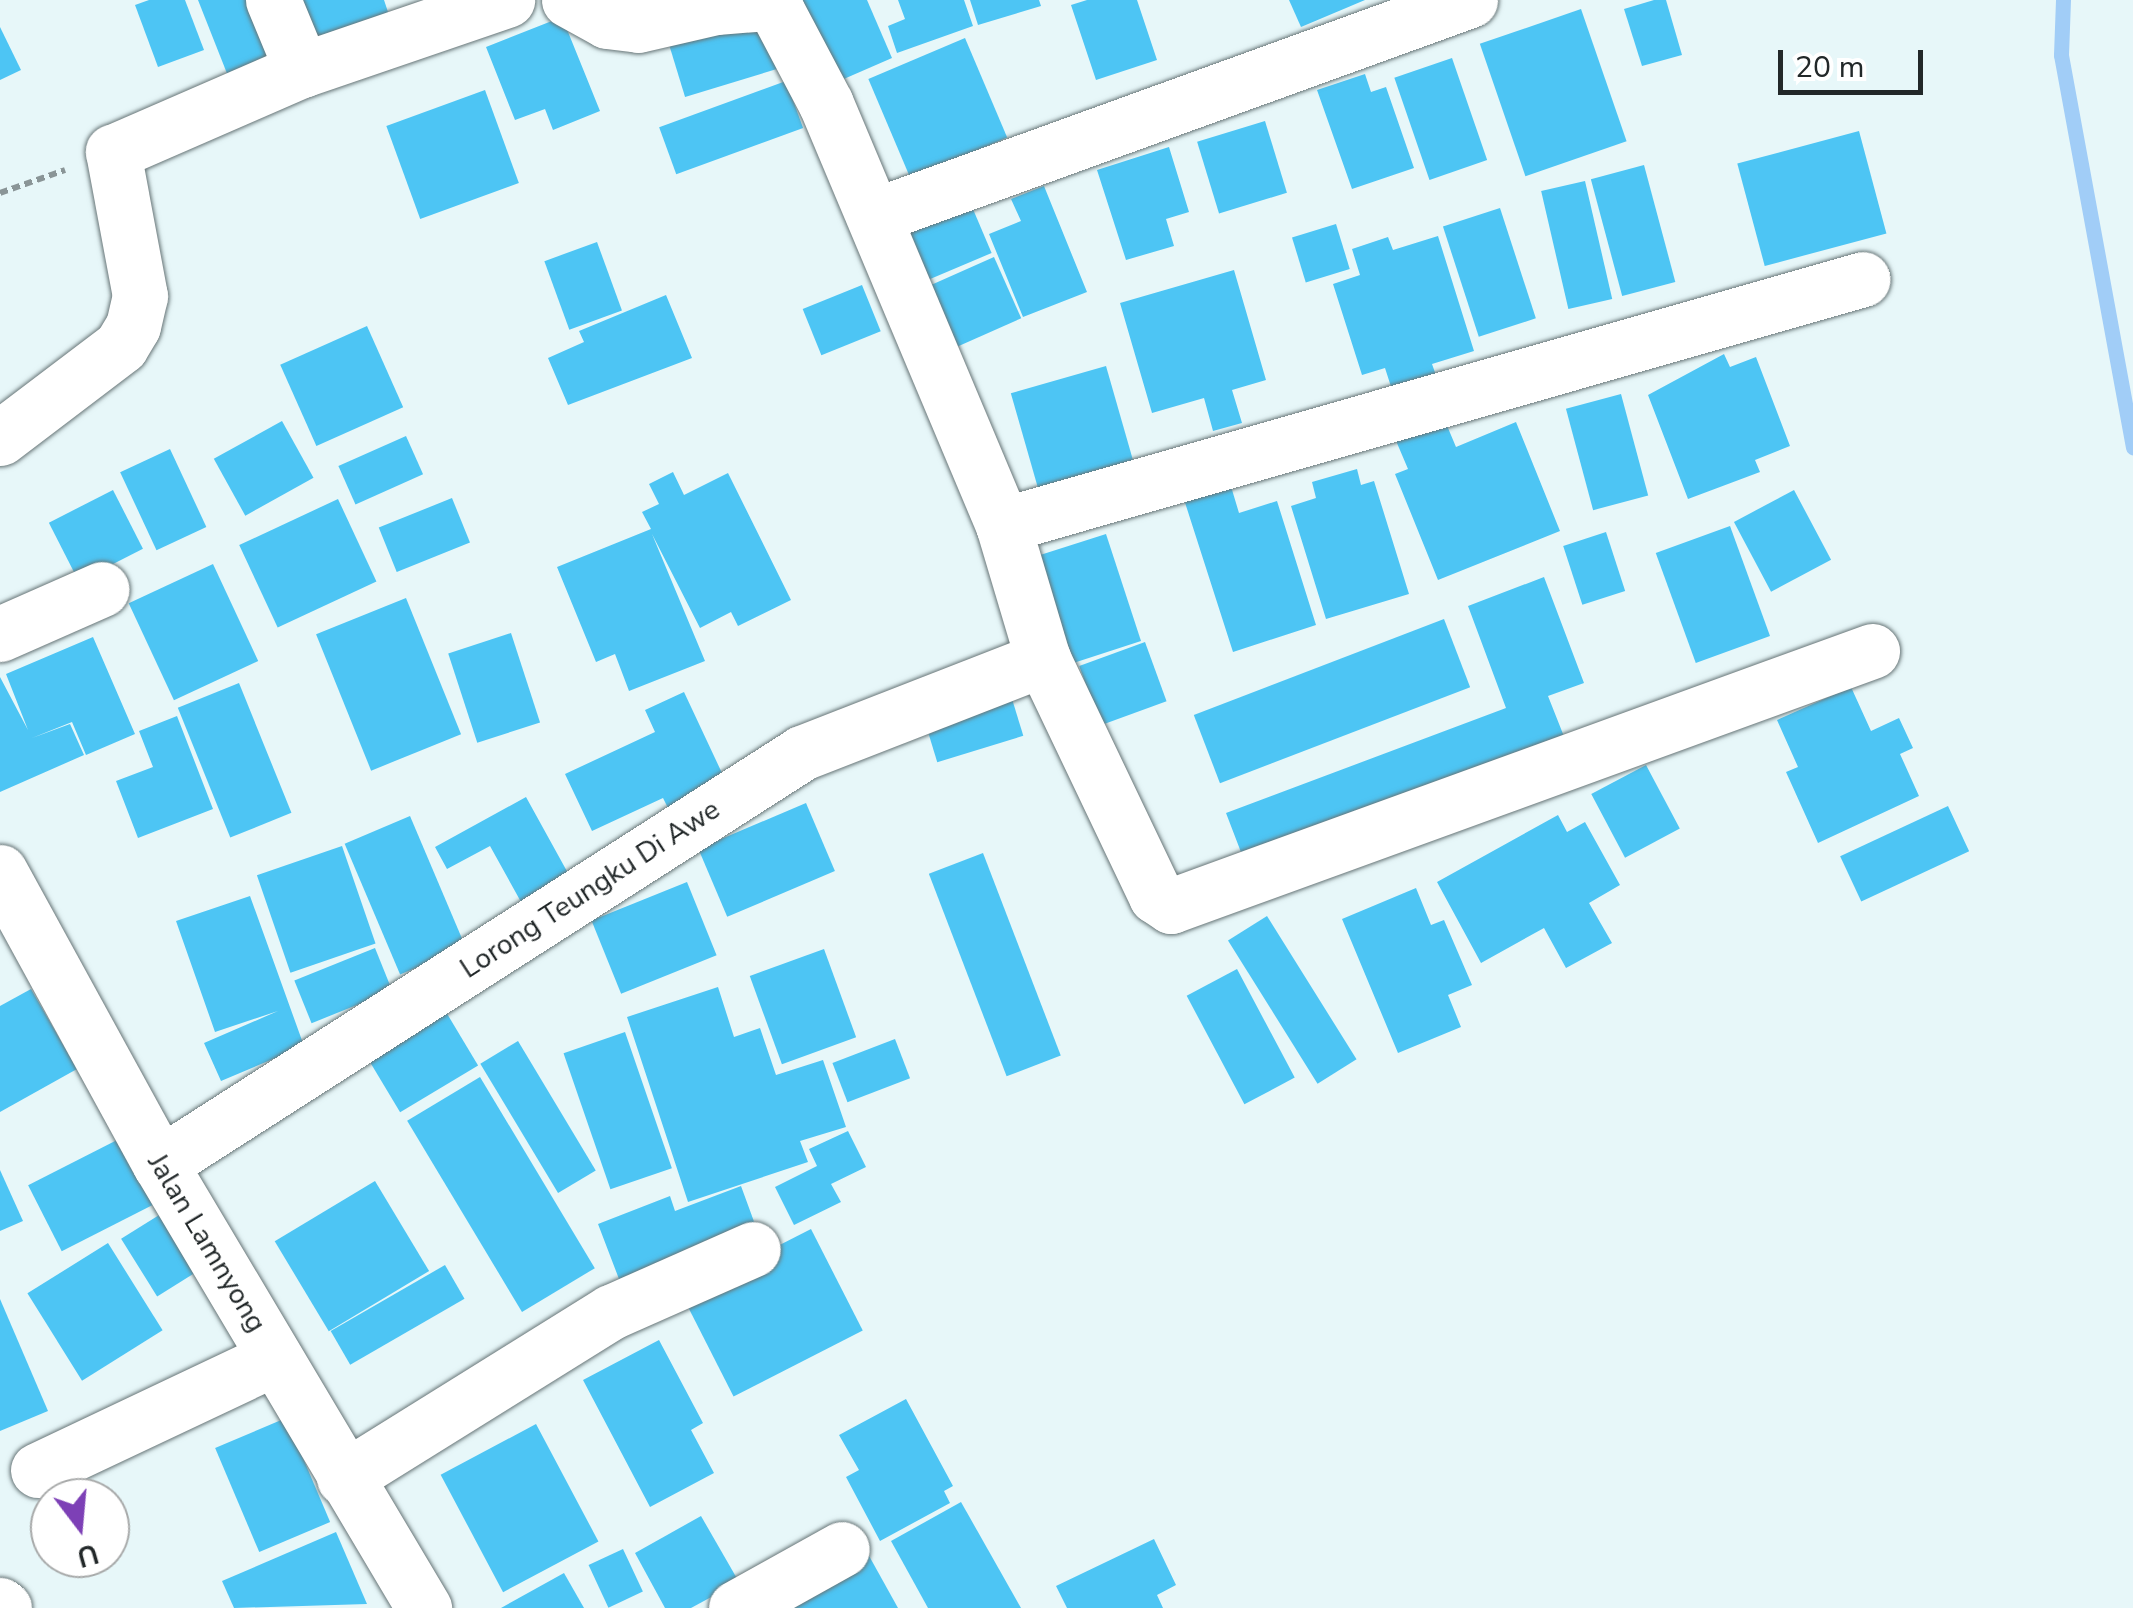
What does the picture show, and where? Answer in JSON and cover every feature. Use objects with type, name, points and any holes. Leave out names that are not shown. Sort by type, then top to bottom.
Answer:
[{"type":"street","points":[[273,0],[302,70]]},
{"type":"street","points":[[0,438],[121,346],[133,326],[140,296],[113,152],[302,70],[507,0]]},
{"type":"street","points":[[569,0],[606,21],[638,25],[767,2],[810,72],[874,216],[1003,526],[1043,659],[1156,896],[1184,906],[1872,650]]},
{"type":"street","points":[[874,216],[1470,0]]},
{"type":"street","points":[[1003,526],[1863,279]]},
{"type":"street","points":[[0,634],[102,589]]},
{"type":"street","name":"Lorong Teungku Di Awe","points":[[160,1164],[802,753],[1043,659]]},
{"type":"street","name":"Jalan Lamnyong","points":[[0,872],[14,936],[160,1164],[424,1608]]},
{"type":"street","points":[[344,1478],[610,1312],[753,1249]]},
{"type":"street","points":[[38,1470],[275,1358]]},
{"type":"street","points":[[736,1608],[842,1548]]},
{"type":"path","points":[[0,193],[113,152]]},
{"type":"building","points":[[149,0],[185,0],[204,50],[158,67],[135,5]]},
{"type":"building","points":[[198,0],[258,0],[280,55],[228,76]]},
{"type":"building","points":[[303,0],[384,0],[391,21],[318,46]]},
{"type":"building","points":[[793,0],[867,0],[892,58],[830,85]]},
{"type":"building","points":[[898,0],[964,0],[973,26],[897,53],[888,26],[905,19]]},
{"type":"building","points":[[970,0],[1039,0],[1041,6],[978,25]]},
{"type":"building","points":[[1087,0],[1137,0],[1157,60],[1096,80],[1071,5]]},
{"type":"building","points":[[1289,0],[1365,0],[1301,27]]},
{"type":"building","points":[[1666,0],[1682,55],[1642,66],[1624,9]]},
{"type":"building","points":[[1581,9],[1627,141],[1525,176],[1480,44]]},
{"type":"building","points":[[765,13],[782,68],[685,97],[668,43]]},
{"type":"building","points":[[562,17],[600,111],[553,130],[545,109],[515,120],[486,47]]},
{"type":"building","points":[[0,27],[21,70],[0,80]]},
{"type":"building","points":[[965,38],[1007,137],[911,178],[868,79]]},
{"type":"building","points":[[1452,58],[1487,160],[1429,180],[1394,78]]},
{"type":"building","points":[[1365,74],[1371,92],[1386,87],[1414,168],[1352,189],[1317,90]]},
{"type":"building","points":[[786,81],[803,128],[676,174],[659,127]]},
{"type":"building","points":[[485,90],[519,183],[420,219],[386,126]]},
{"type":"building","points":[[1265,121],[1287,193],[1219,213],[1197,142]]},
{"type":"building","points":[[1859,131],[1886,233],[1765,266],[1737,164]]},
{"type":"building","points":[[1169,147],[1189,212],[1166,219],[1174,246],[1126,260],[1097,170]]},
{"type":"building","points":[[1644,165],[1675,282],[1622,296],[1591,179]]},
{"type":"building","points":[[1585,181],[1612,299],[1568,309],[1541,191]]},
{"type":"building","points":[[1044,186],[1087,292],[1023,317],[989,234],[1021,221],[1011,199]]},
{"type":"building","points":[[967,195],[992,253],[929,280],[904,222]]},
{"type":"building","points":[[1500,208],[1536,318],[1479,337],[1443,227]]},
{"type":"building","points":[[1336,224],[1350,269],[1306,282],[1292,237]]},
{"type":"building","points":[[1438,236],[1474,351],[1432,364],[1438,381],[1394,396],[1385,368],[1362,375],[1333,284],[1360,275],[1352,249],[1388,237],[1393,250]]},
{"type":"building","points":[[597,242],[622,311],[569,330],[544,261]]},
{"type":"building","points":[[994,257],[1021,318],[951,350],[924,288]]},
{"type":"building","points":[[1234,270],[1266,380],[1232,390],[1242,423],[1213,431],[1204,398],[1152,413],[1120,303]]},
{"type":"building","points":[[862,285],[881,331],[821,355],[803,309]]},
{"type":"building","points":[[666,295],[692,358],[568,405],[548,358],[584,342],[579,331]]},
{"type":"building","points":[[367,326],[403,407],[316,446],[280,365]]},
{"type":"building","points":[[1724,354],[1730,367],[1756,357],[1790,446],[1755,460],[1760,472],[1688,499],[1648,395]]},
{"type":"building","points":[[1106,366],[1133,461],[1038,488],[1011,393]]},
{"type":"building","points":[[1621,394],[1648,495],[1593,510],[1566,409]]},
{"type":"building","points":[[1440,409],[1456,447],[1516,422],[1560,531],[1438,580],[1395,474],[1408,469],[1391,429]]},
{"type":"building","points":[[282,421],[314,478],[245,516],[214,459]]},
{"type":"building","points":[[406,436],[423,474],[355,504],[338,466]]},
{"type":"building","points":[[170,449],[206,527],[156,550],[120,472]]},
{"type":"building","points":[[1357,469],[1361,485],[1374,481],[1409,594],[1326,619],[1291,506],[1316,498],[1312,482]]},
{"type":"building","points":[[673,472],[684,495],[728,473],[791,600],[738,626],[731,612],[700,628],[652,534],[705,661],[629,691],[615,654],[596,662],[557,567],[651,529],[642,512],[659,504],[649,484]]},
{"type":"building","points":[[1227,473],[1239,513],[1277,501],[1316,625],[1233,652],[1180,487]]},
{"type":"building","points":[[113,490],[143,549],[79,581],[49,523]]},
{"type":"building","points":[[1794,490],[1831,560],[1771,592],[1734,522]]},
{"type":"building","points":[[452,498],[470,543],[397,572],[379,528]]},
{"type":"building","points":[[338,499],[376,581],[278,628],[239,545]]},
{"type":"building","points":[[1730,526],[1770,636],[1696,663],[1656,553]]},
{"type":"building","points":[[1606,532],[1625,591],[1582,605],[1563,546]]},
{"type":"building","points":[[1106,534],[1141,641],[1055,669],[1037,556]]},
{"type":"building","points":[[213,564],[258,661],[174,700],[129,603]]},
{"type":"building","points":[[1544,577],[1584,683],[1548,696],[1565,739],[1244,860],[1226,813],[1506,708],[1468,606]]},
{"type":"building","points":[[406,598],[461,734],[371,771],[316,634]]},
{"type":"building","points":[[1444,619],[1470,687],[1220,783],[1194,715]]},
{"type":"building","points":[[511,633],[540,722],[477,743],[448,653]]},
{"type":"building","points":[[93,637],[135,734],[86,755],[72,722],[32,738],[70,724],[84,755],[0,792],[0,677],[28,730],[6,674]]},
{"type":"building","points":[[1145,642],[1167,701],[1101,725],[1079,666]]},
{"type":"building","points":[[239,683],[291,813],[230,838],[178,708]]},
{"type":"building","points":[[1851,687],[1871,731],[1899,718],[1913,748],[1900,754],[1919,796],[1818,843],[1786,772],[1798,767],[1777,720]]},
{"type":"building","points":[[1009,689],[1023,736],[937,762],[923,715]]},
{"type":"building","points":[[684,692],[729,788],[671,814],[663,798],[592,831],[565,774],[655,732],[645,710]]},
{"type":"building","points":[[177,716],[213,809],[138,838],[116,781],[153,767],[139,731]]},
{"type":"building","points":[[1646,765],[1680,829],[1625,858],[1591,794]]},
{"type":"building","points":[[526,797],[574,884],[526,911],[490,846],[447,869],[435,847]]},
{"type":"building","points":[[806,803],[835,871],[727,917],[698,849]]},
{"type":"building","points":[[1948,806],[1969,851],[1861,902],[1840,856]]},
{"type":"building","points":[[1558,815],[1567,832],[1585,822],[1620,885],[1589,903],[1612,943],[1566,968],[1544,928],[1481,963],[1437,882]]},
{"type":"building","points":[[410,816],[465,947],[400,974],[345,844]]},
{"type":"building","points":[[342,846],[376,943],[290,973],[257,875]]},
{"type":"building","points":[[983,853],[1061,1056],[1007,1076],[929,874]]},
{"type":"building","points":[[687,882],[717,955],[621,994],[592,921]]},
{"type":"building","points":[[1416,888],[1431,925],[1444,920],[1472,985],[1448,995],[1461,1027],[1398,1053],[1342,919]]},
{"type":"building","points":[[250,896],[304,1046],[221,1081],[204,1043],[278,1011],[215,1032],[176,921]]},
{"type":"building","points":[[1267,916],[1357,1059],[1318,1084],[1228,940]]},
{"type":"building","points":[[375,948],[392,991],[312,1023],[294,981]]},
{"type":"building","points":[[824,949],[856,1037],[782,1064],[750,976]]},
{"type":"building","points":[[1237,969],[1295,1078],[1244,1104],[1187,996]]},
{"type":"building","points":[[718,987],[734,1037],[760,1028],[776,1075],[823,1060],[846,1127],[800,1141],[808,1162],[688,1202],[627,1017]]},
{"type":"building","points":[[31,989],[77,1069],[0,1112],[0,1006]]},
{"type":"building","points":[[440,1002],[478,1065],[400,1112],[362,1049]]},
{"type":"building","points":[[625,1032],[672,1168],[610,1189],[564,1053]]},
{"type":"building","points":[[895,1039],[910,1078],[848,1102],[832,1063]]},
{"type":"building","points":[[518,1041],[596,1170],[558,1193],[480,1064]]},
{"type":"building","points":[[480,1077],[595,1268],[522,1312],[407,1121]]},
{"type":"building","points":[[848,1131],[866,1167],[831,1184],[841,1202],[794,1225],[775,1187],[817,1166],[809,1149]]},
{"type":"building","points":[[119,1139],[153,1205],[62,1251],[28,1185]]},
{"type":"building","points":[[0,1170],[23,1221],[0,1231]]},
{"type":"building","points":[[375,1181],[429,1271],[329,1331],[275,1241]]},
{"type":"building","points":[[741,1186],[756,1227],[619,1279],[598,1224],[670,1196],[675,1211]]},
{"type":"building","points":[[172,1207],[208,1265],[157,1296],[121,1239]]},
{"type":"building","points":[[811,1229],[863,1331],[734,1396],[682,1295]]},
{"type":"building","points":[[108,1243],[163,1330],[82,1381],[27,1293]]},
{"type":"building","points":[[445,1265],[464,1299],[350,1365],[331,1331]]},
{"type":"building","points":[[0,1299],[48,1411],[0,1431]]},
{"type":"building","points":[[659,1340],[703,1423],[691,1430],[714,1473],[650,1507],[583,1380]]},
{"type":"building","points":[[906,1399],[953,1486],[944,1491],[950,1503],[880,1541],[846,1477],[859,1470],[839,1435]]},
{"type":"building","points":[[286,1418],[330,1522],[259,1552],[215,1448]]},
{"type":"building","points":[[536,1424],[598,1541],[503,1592],[441,1475]]},
{"type":"building","points":[[961,1502],[1021,1608],[928,1608],[891,1541]]},
{"type":"building","points":[[701,1516],[739,1582],[691,1608],[665,1608],[635,1553]]},
{"type":"building","points":[[336,1532],[367,1604],[234,1608],[222,1581]]},
{"type":"building","points":[[1154,1539],[1176,1585],[1157,1595],[1163,1608],[1067,1608],[1056,1586]]},
{"type":"building","points":[[863,1545],[898,1608],[750,1608]]},
{"type":"building","points":[[623,1549],[643,1592],[608,1608],[589,1565]]},
{"type":"building","points":[[564,1573],[584,1608],[501,1608]]},
{"type":"waterway","points":[[2063,0],[2061,55],[2133,447]]}]
